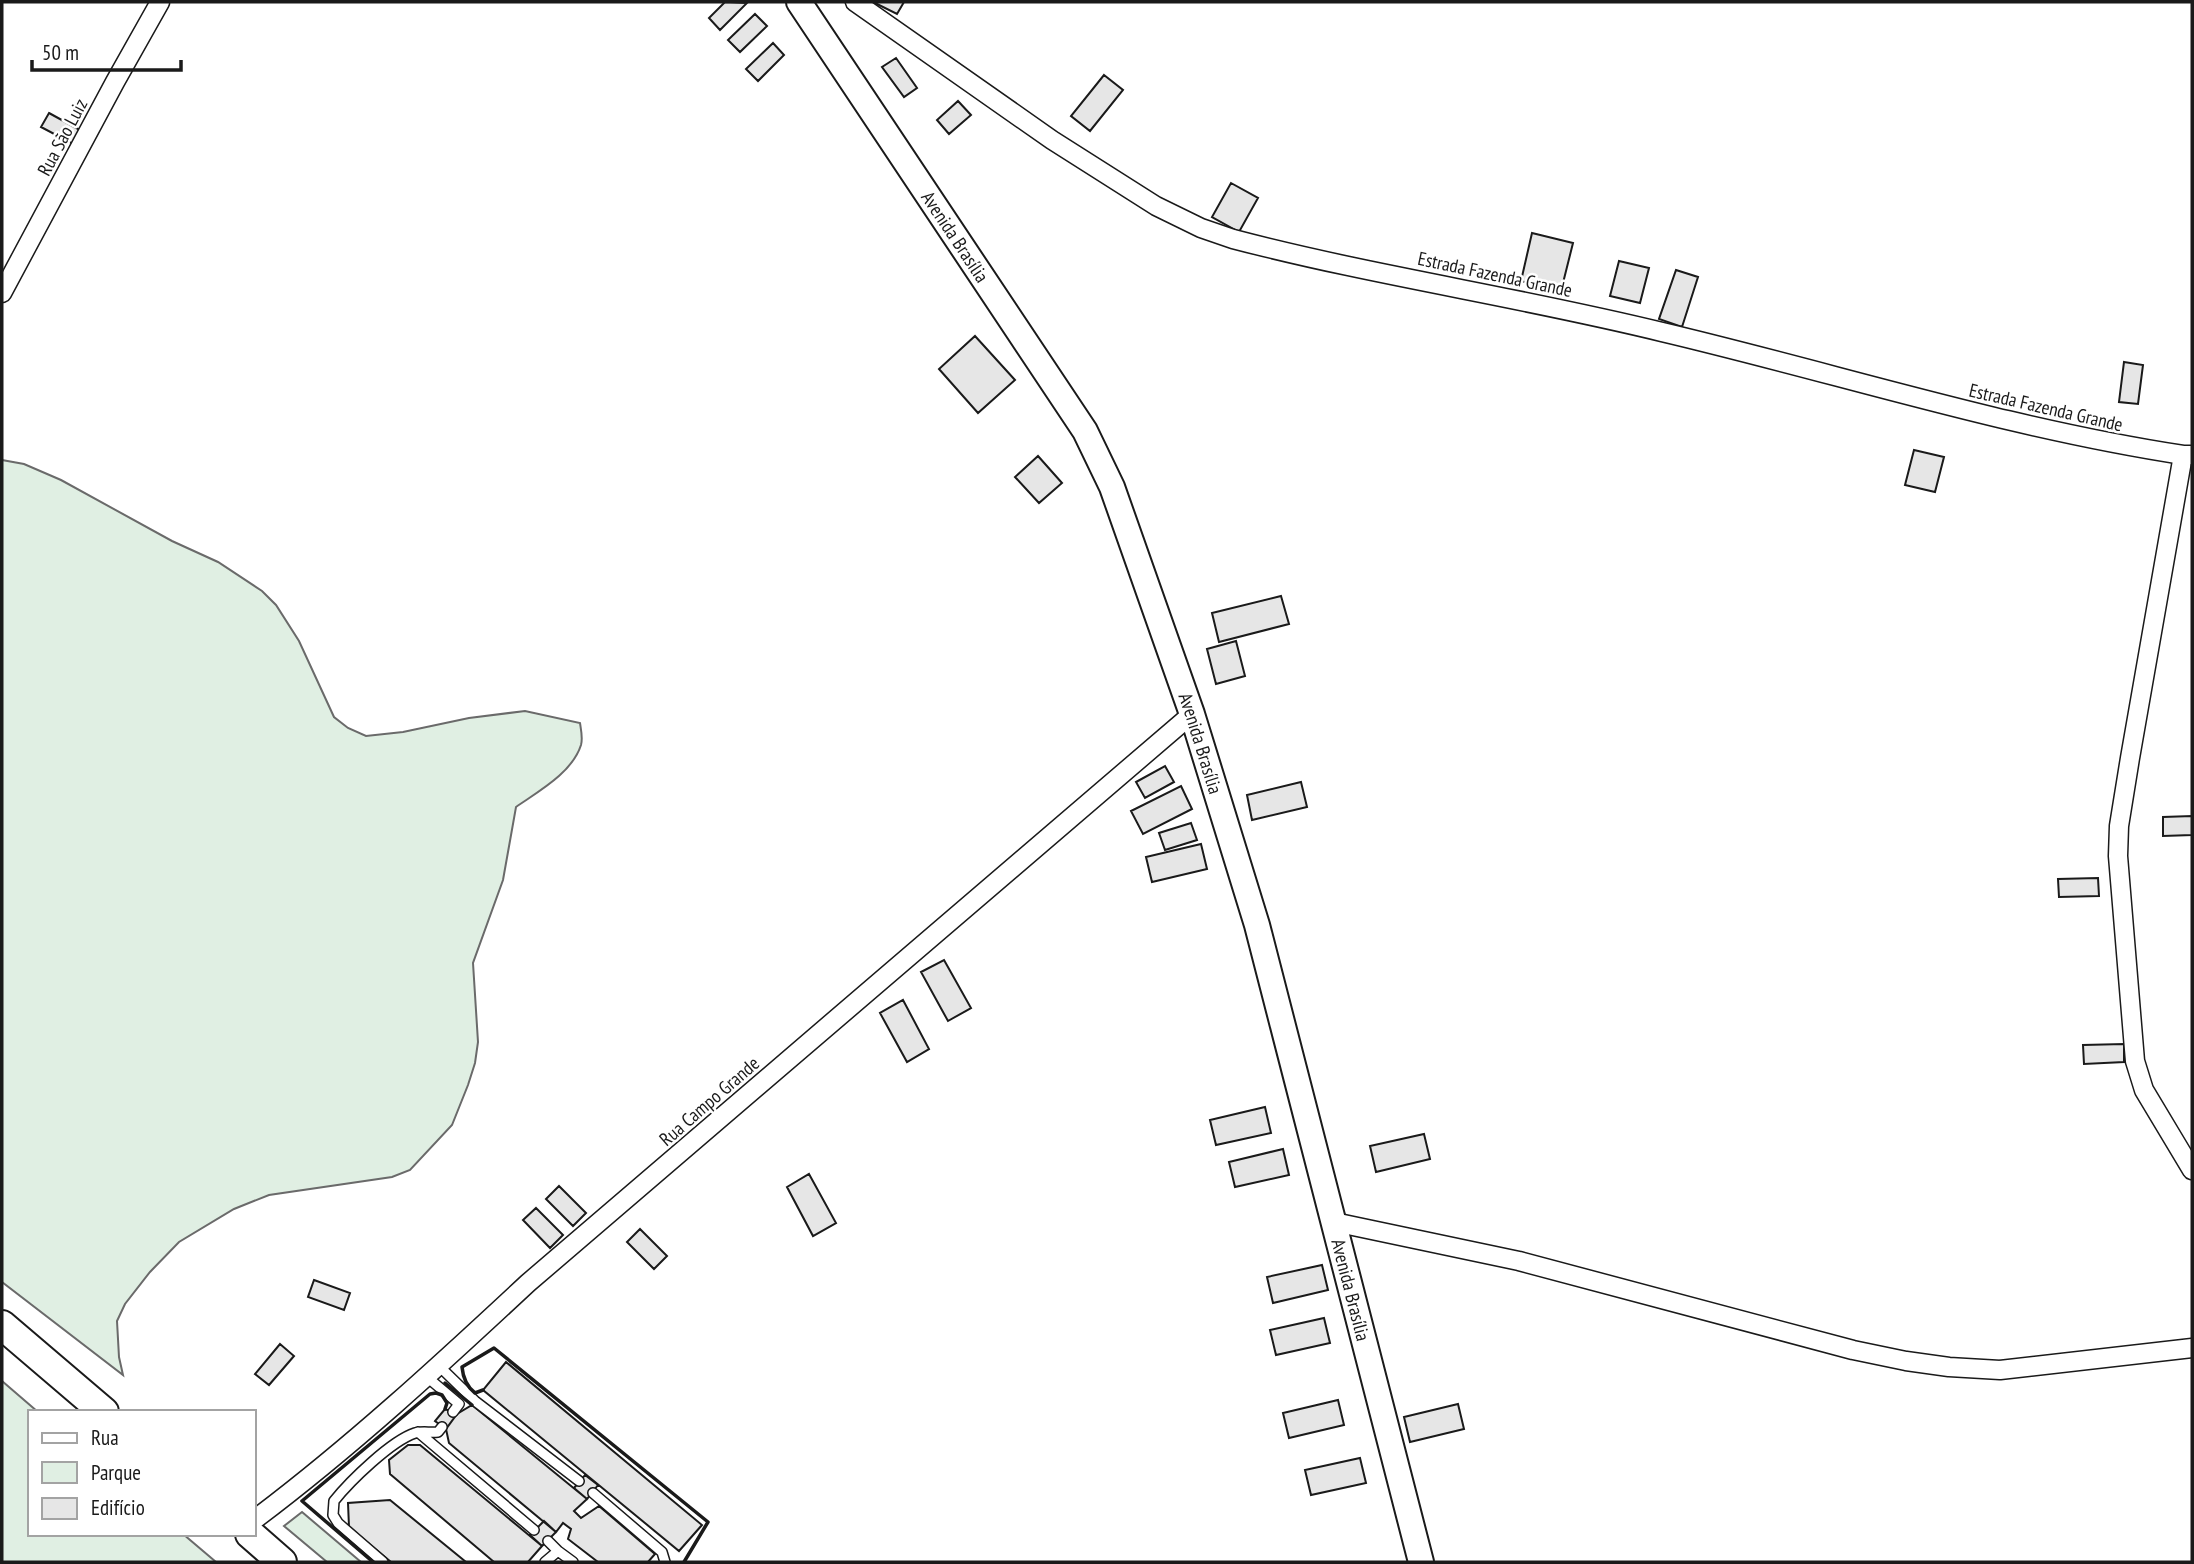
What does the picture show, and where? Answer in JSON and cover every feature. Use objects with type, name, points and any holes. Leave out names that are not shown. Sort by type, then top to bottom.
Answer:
[{"type":"main road","name":"Avenida Brasília","points":[[799,2],[1085,431],[1112,487],[1192,714],[1257,925],[1421,1562]]},
{"type":"main road","points":[[2,1325],[102,1410]]},
{"type":"main road","points":[[252,1536],[282,1562]]},
{"type":"street","name":"Rua São Luiz","points":[[2,293],[160,2]]},
{"type":"street","name":"Estrada Fazenda Grande","points":[[855,2],[1052,140],[1156,206],[1201,228],[1233,239],[1638,326],[2033,427],[2123,446],[2187,455]]},
{"type":"street","points":[[2187,455],[2130,758],[2119,825],[2118,856],[2135,1061],[2144,1090],[2192,1170]]},
{"type":"street","name":"Rua Campo Grande","points":[[256,1518],[433,1371],[528,1283],[1192,714]]},
{"type":"street","points":[[1334,1222],[1529,1263],[1853,1350],[1906,1361],[2000,1370],[2192,1348]]},
{"type":"lane","points":[[433,1371],[459,1404],[453,1412]]},
{"type":"lane","points":[[433,1371],[579,1481]]},
{"type":"lane","points":[[383,1562],[338,1524],[333,1515],[334,1501],[364,1470],[403,1439],[418,1432],[438,1432],[442,1427]]},
{"type":"lane","points":[[418,1432],[534,1530]]},
{"type":"lane","points":[[593,1493],[662,1552],[665,1562]]},
{"type":"lane","points":[[548,1541],[573,1562]]},
{"type":"lane","points":[[545,1562],[558,1550]]},
{"type":"green space","points":[[2,460],[24,464],[61,480],[172,541],[218,562],[262,591],[276,605],[299,641],[334,717],[348,728],[366,736],[525,711],[580,723],[582,740],[577,755],[554,781],[516,807],[503,880],[473,963],[478,1042],[475,1063],[452,1125],[410,1170],[392,1177],[269,1195],[234,1209],[179,1242],[150,1272],[125,1304],[117,1321],[123,1375],[2,1282]]},
{"type":"green space","points":[[2,1381],[36,1410],[28,1410],[28,1536],[185,1536],[216,1562],[2,1562]]},
{"type":"green space","points":[[302,1512],[361,1562],[327,1562],[284,1526]]},
{"type":"building","points":[[725,2],[747,3],[720,30],[709,18]]},
{"type":"building","points":[[873,2],[904,2],[897,14]]},
{"type":"building","points":[[755,14],[767,26],[740,52],[728,40]]},
{"type":"building","points":[[773,43],[784,55],[758,81],[746,69]]},
{"type":"building","points":[[896,58],[917,88],[904,97],[882,67]]},
{"type":"building","points":[[1104,75],[1123,90],[1090,131],[1071,116]]},
{"type":"building","points":[[958,101],[971,115],[949,134],[937,120]]},
{"type":"building","points":[[49,113],[80,130],[73,144],[41,127]]},
{"type":"building","points":[[1231,183],[1258,198],[1239,232],[1212,217]]},
{"type":"building","points":[[1532,233],[1573,243],[1561,291],[1521,281]]},
{"type":"building","points":[[1619,261],[1649,268],[1640,303],[1610,296]]},
{"type":"building","points":[[1676,270],[1698,277],[1682,327],[1659,319]]},
{"type":"building","points":[[975,336],[1015,380],[978,413],[939,369]]},
{"type":"building","points":[[2124,362],[2143,365],[2138,404],[2119,402]]},
{"type":"building","points":[[1914,450],[1944,457],[1935,492],[1905,485]]},
{"type":"building","points":[[1038,456],[1062,483],[1039,503],[1015,477]]},
{"type":"building","points":[[1281,596],[1289,624],[1219,642],[1212,613]]},
{"type":"building","points":[[1236,641],[1245,676],[1216,684],[1207,649]]},
{"type":"building","points":[[1165,766],[1174,782],[1145,798],[1136,782]]},
{"type":"building","points":[[1301,782],[1307,807],[1252,820],[1247,795]]},
{"type":"building","points":[[1181,786],[1192,809],[1143,834],[1131,811]]},
{"type":"building","points":[[2192,816],[2192,835],[2163,836],[2163,817]]},
{"type":"building","points":[[1191,823],[1197,840],[1165,850],[1159,833]]},
{"type":"building","points":[[1201,844],[1207,869],[1152,882],[1146,857]]},
{"type":"building","points":[[2098,878],[2099,896],[2059,897],[2058,879]]},
{"type":"building","points":[[944,960],[971,1008],[948,1021],[921,972]]},
{"type":"building","points":[[903,1000],[929,1049],[907,1062],[880,1013]]},
{"type":"building","points":[[2124,1044],[2124,1062],[2084,1064],[2083,1045]]},
{"type":"building","points":[[1265,1107],[1271,1133],[1216,1145],[1210,1120]]},
{"type":"building","points":[[1424,1134],[1430,1159],[1376,1172],[1370,1146]]},
{"type":"building","points":[[1283,1149],[1289,1175],[1235,1187],[1229,1162]]},
{"type":"building","points":[[809,1174],[836,1223],[813,1236],[787,1187]]},
{"type":"building","points":[[559,1186],[586,1213],[573,1226],[546,1199]]},
{"type":"building","points":[[536,1208],[563,1235],[550,1248],[523,1220]]},
{"type":"building","points":[[640,1229],[667,1256],[654,1269],[627,1242]]},
{"type":"building","points":[[1322,1265],[1328,1290],[1273,1303],[1267,1277]]},
{"type":"building","points":[[314,1280],[350,1293],[344,1310],[308,1297]]},
{"type":"building","points":[[1324,1318],[1330,1343],[1276,1355],[1270,1330]]},
{"type":"building","points":[[280,1344],[294,1356],[269,1385],[255,1374]]},
{"type":"building","points":[[506,1362],[702,1525],[679,1551],[483,1390]]},
{"type":"building","points":[[1338,1400],[1344,1425],[1289,1438],[1283,1413]]},
{"type":"building","points":[[1458,1404],[1464,1429],[1410,1442],[1404,1417]]},
{"type":"building","points":[[472,1405],[587,1499],[574,1511],[581,1518],[599,1506],[655,1554],[648,1562],[598,1562],[568,1539],[571,1529],[563,1523],[556,1532],[449,1443],[446,1429],[457,1414]]},
{"type":"building","points":[[445,1409],[457,1414],[446,1429],[435,1421]]},
{"type":"building","points":[[408,1445],[420,1445],[542,1546],[528,1562],[494,1562],[390,1474],[389,1460]]},
{"type":"building","points":[[1360,1458],[1366,1483],[1311,1495],[1305,1470]]},
{"type":"building","points":[[585,1475],[598,1485],[587,1499],[574,1488]]},
{"type":"building","points":[[390,1500],[466,1562],[391,1562],[349,1527],[348,1503]]},
{"type":"building","points":[[544,1521],[556,1532],[542,1546],[530,1535]]},
{"type":"wall","points":[[483,1390],[475,1393],[469,1388],[462,1367],[494,1348],[708,1522],[684,1562]]},
{"type":"wall","points":[[445,1383],[472,1405]]},
{"type":"wall","points":[[373,1562],[302,1501],[430,1394],[442,1395],[447,1403],[445,1409]]}]
